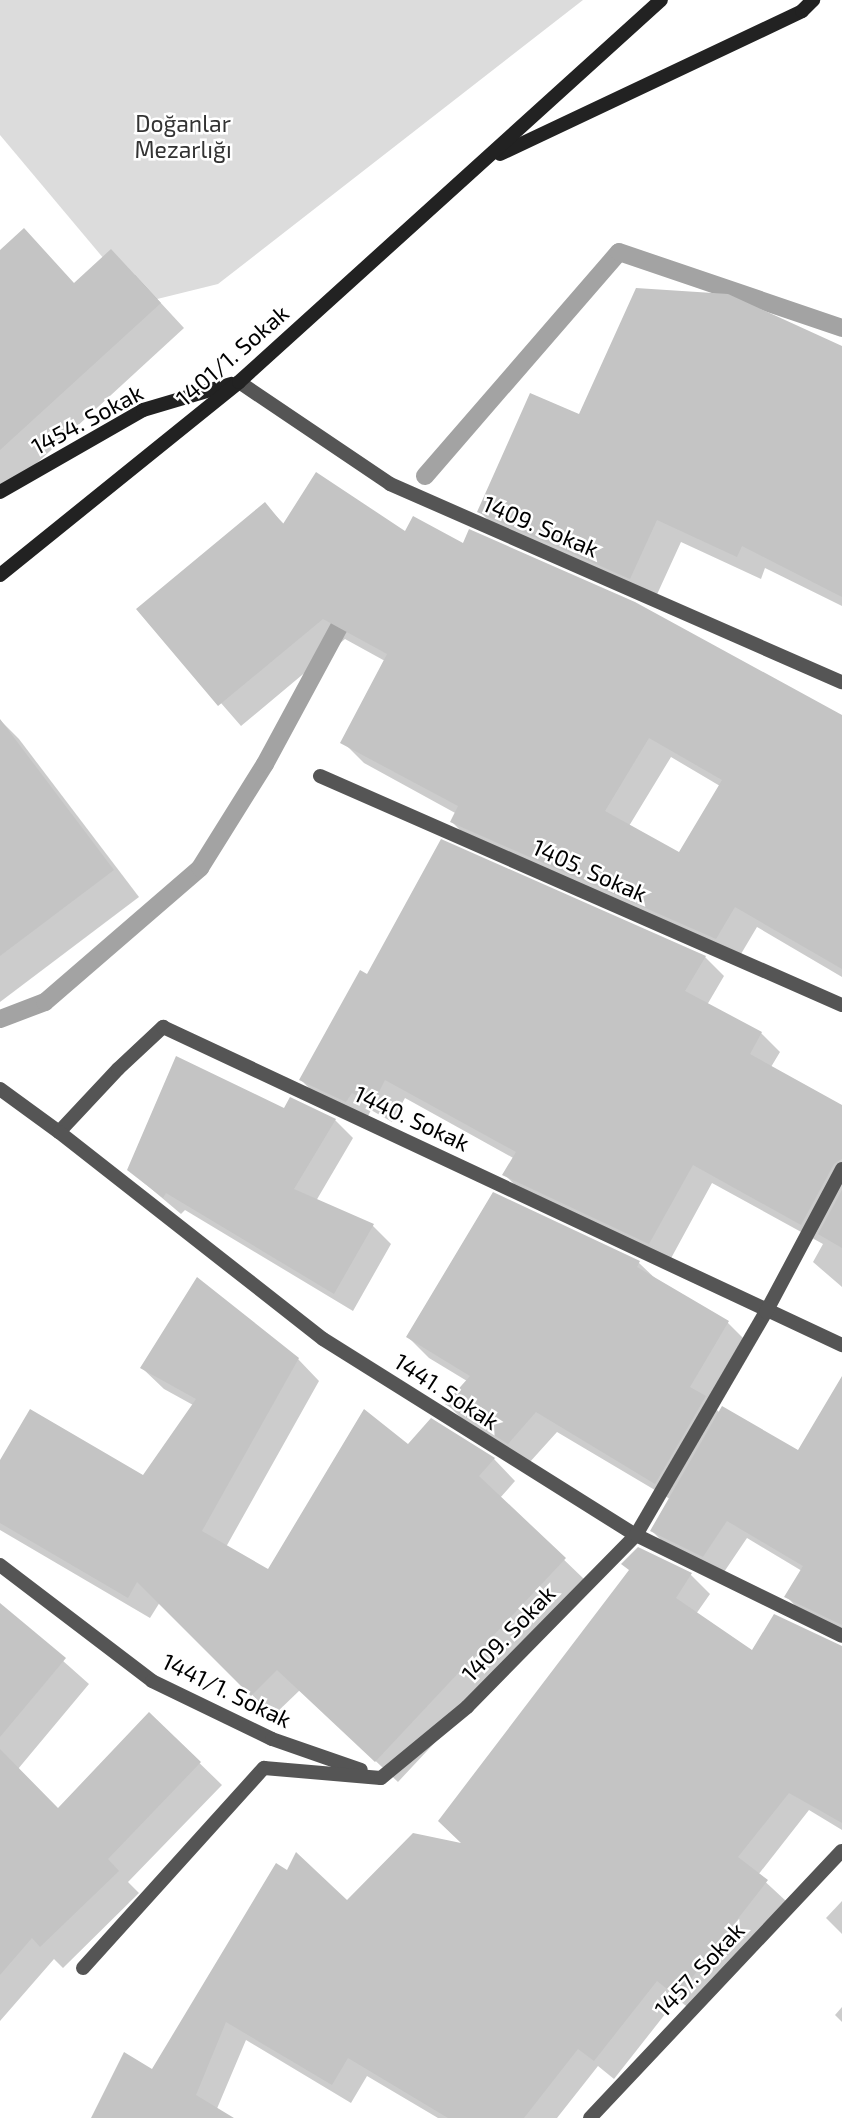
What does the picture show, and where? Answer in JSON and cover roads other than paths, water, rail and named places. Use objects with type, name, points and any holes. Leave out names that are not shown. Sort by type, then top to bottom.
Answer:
[{"type":"main road","name":"1401/1. Sokak","points":[[0,575],[239,382],[486,161],[660,0]]},
{"type":"main road","name":"1401/1. Sokak","points":[[486,161],[802,11],[813,0]]},
{"type":"main road","name":"1454. Sokak","points":[[0,492],[143,410],[239,382]]},
{"type":"street","name":"1409. Sokak","points":[[239,382],[401,489],[842,682]]},
{"type":"street","name":"1405. Sokak","points":[[320,776],[842,1005]]},
{"type":"street","name":"1440. Sokak","points":[[59,1132],[118,1069],[163,1027],[766,1312],[842,1345]]},
{"type":"street","points":[[0,1089],[59,1132]]},
{"type":"street","name":"1441. Sokak","points":[[59,1132],[323,1339],[636,1535],[842,1636]]},
{"type":"street","name":"1409. Sokak","points":[[381,1778],[467,1707],[636,1535],[766,1312],[842,1169]]},
{"type":"street","name":"1441/1. Sokak","points":[[0,1565],[152,1681],[272,1740],[381,1778]]},
{"type":"street","points":[[83,1968],[264,1768],[381,1778]]},
{"type":"street","name":"1457. Sokak","points":[[590,2118],[842,1851]]},
{"type":"waterway","points":[[425,476],[619,252],[842,328]]},
{"type":"waterway","points":[[0,1019],[45,1002],[200,868],[265,764],[350,607]]},
{"type":"park label","name":"Doğanlar Mezarlığı","points":[[183,136]]}]
